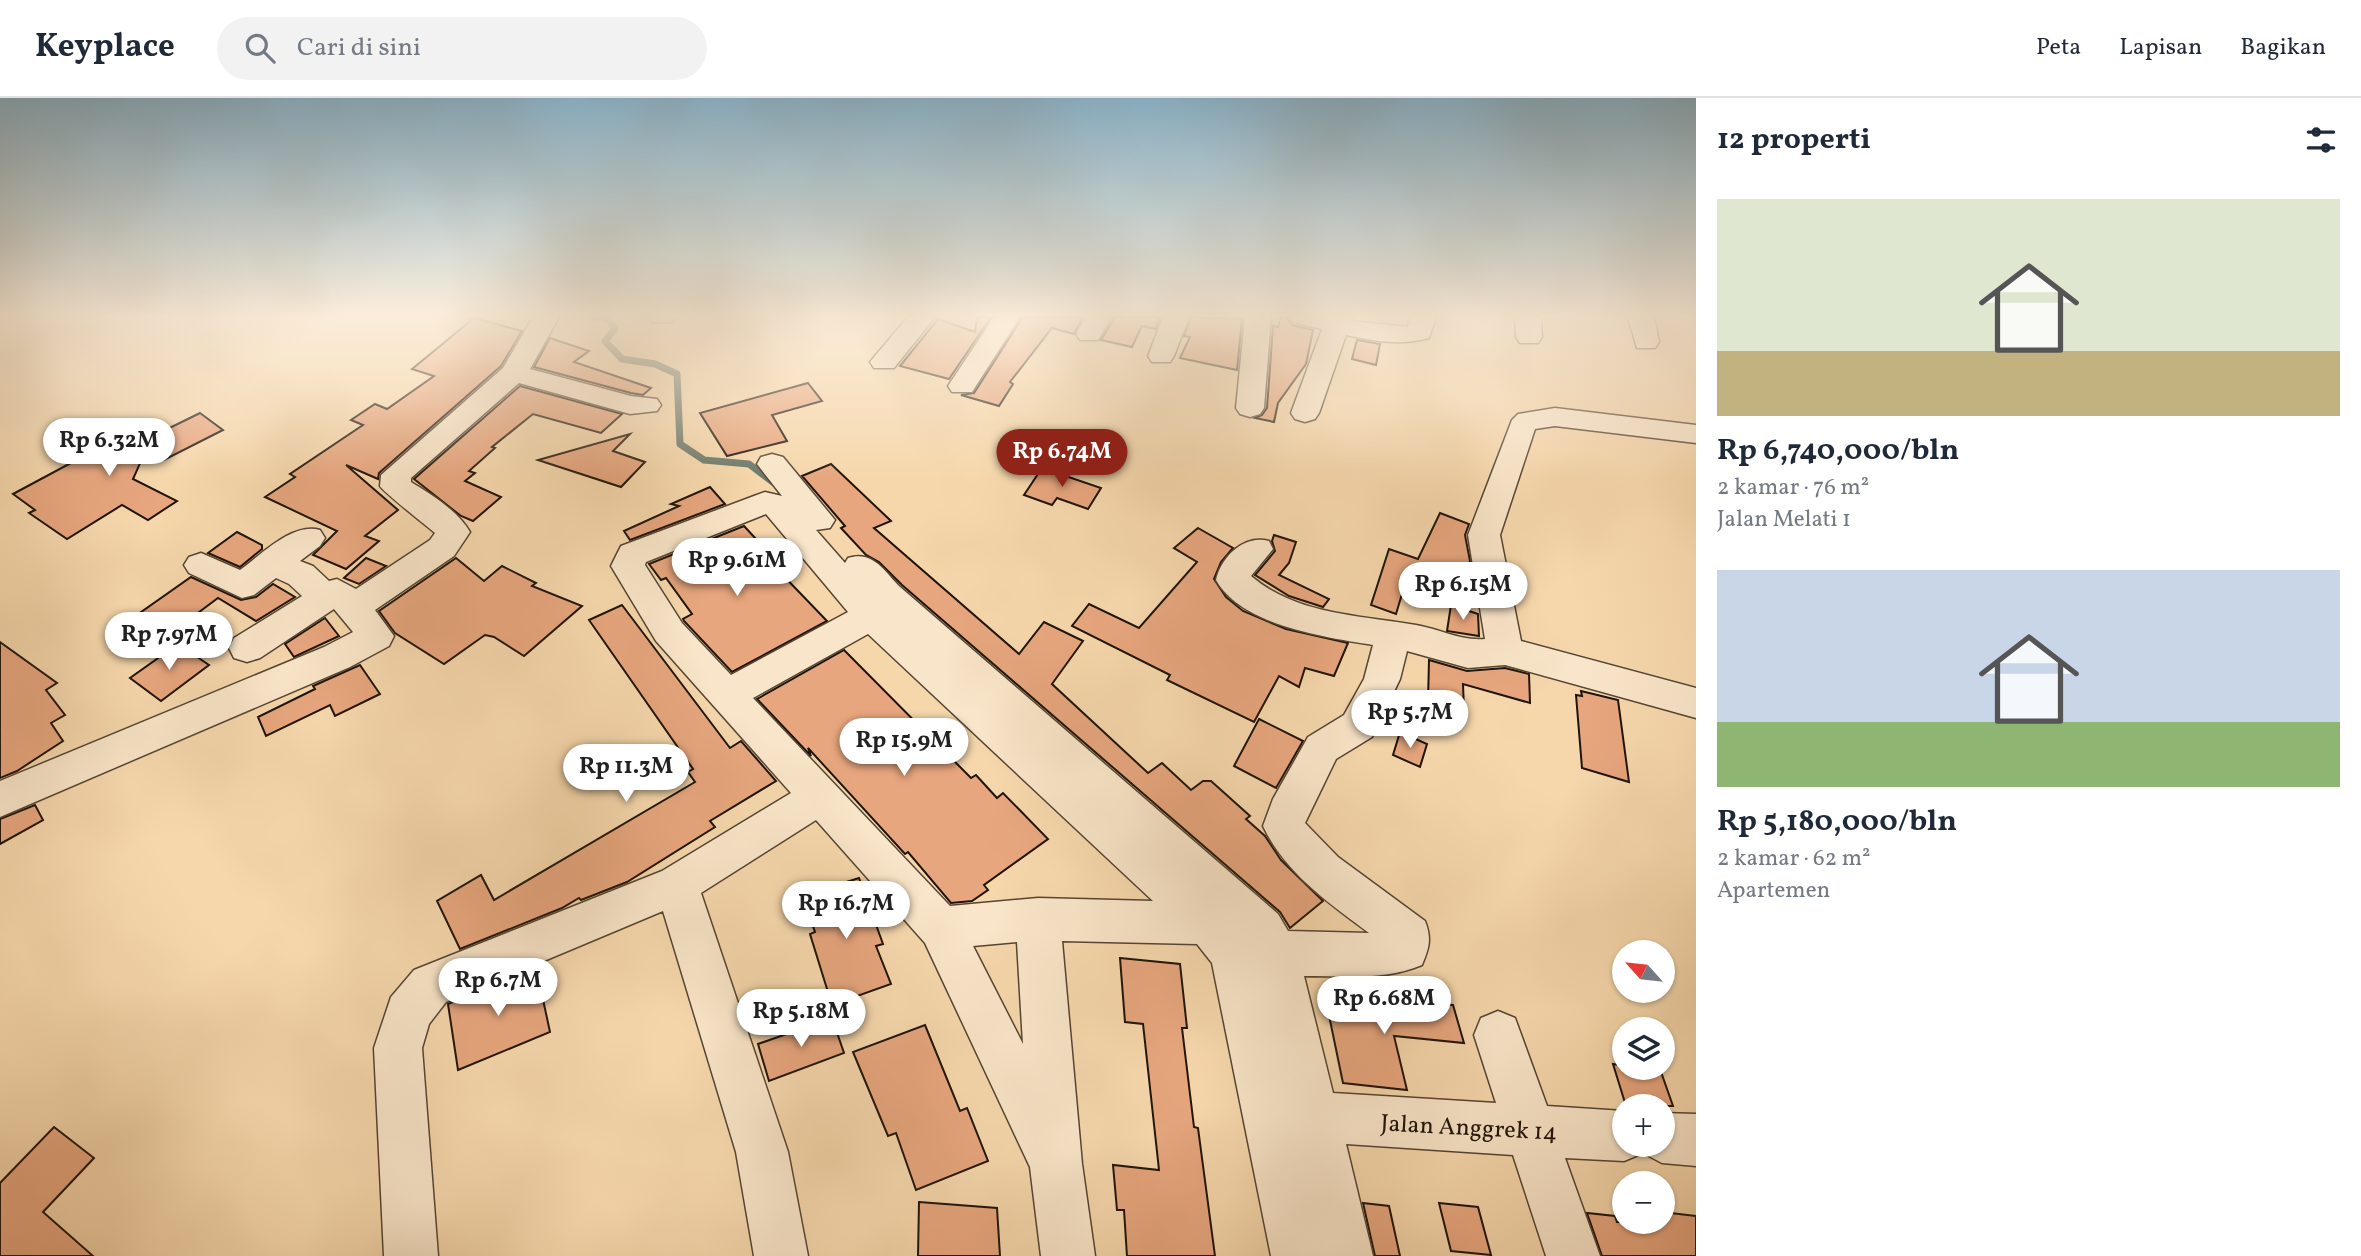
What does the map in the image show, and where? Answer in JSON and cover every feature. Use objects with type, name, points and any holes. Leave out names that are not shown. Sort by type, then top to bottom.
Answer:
[{"type":"street","points":[[962,386],[972,371]]},
{"type":"street","points":[[1250,408],[1253,371]]},
{"type":"street","points":[[1305,413],[1320,371]]},
{"type":"street","points":[[247,648],[442,548],[454,537],[450,527],[395,486],[393,481],[403,465],[514,373],[630,405],[647,405]]},
{"type":"street","points":[[1505,651],[1484,535],[1522,426],[1528,419],[1555,417],[1696,434]]},
{"type":"street","points":[[772,464],[888,596],[1262,929],[1276,953],[1346,1256]]},
{"type":"street","points":[[1056,1164],[941,928],[822,795],[669,632],[628,566],[634,554],[765,503],[776,505],[872,616],[1208,923],[1229,948],[1237,967],[1298,1256]]},
{"type":"street","points":[[201,565],[242,586],[309,538]]},
{"type":"street","points":[[1257,549],[1235,570],[1233,580],[1247,593],[1317,622],[1419,639],[1468,654],[1505,651],[1696,703]]},
{"type":"street","points":[[0,799],[337,657],[376,636],[339,603],[301,575],[273,563]]},
{"type":"street","points":[[726,695],[872,616]]},
{"type":"street","points":[[1276,953],[1376,956],[1406,950],[1409,936],[1327,872],[1290,838],[1284,826],[1287,812],[1322,748],[1357,726],[1382,679],[1393,635]]},
{"type":"street","points":[[411,1256],[398,1048],[408,1014],[419,997],[430,986],[677,885],[822,795]]},
{"type":"street","points":[[677,885],[762,1152],[778,1226],[780,1256]]},
{"type":"street","points":[[941,928],[1038,919],[1208,923]]},
{"type":"street","points":[[1038,919],[1056,1164],[1068,1256]]},
{"type":"street","points":[[1498,1035],[1528,1130],[1573,1256]]},
{"type":"street","name":"Jalan Anggrek 14","points":[[1313,1117],[1612,1135]]},
{"type":"street","points":[[1675,1139],[1696,1140]]},
{"type":"building","points":[[418,371],[495,371],[379,473],[378,479],[346,465],[398,510],[365,536],[379,541],[346,569],[313,555],[337,531],[265,497],[295,477],[290,474],[363,425],[351,420],[375,404],[387,409],[434,376]]},
{"type":"building","points":[[549,371],[601,371],[651,388],[643,395]]},
{"type":"building","points":[[919,371],[954,371],[949,379]]},
{"type":"building","points":[[988,371],[1019,371],[999,406],[961,395],[974,393]]},
{"type":"building","points":[[1270,371],[1301,371],[1278,403],[1274,422],[1255,418],[1262,415],[1267,408]]},
{"type":"building","points":[[808,383],[822,401],[772,415],[787,441],[727,456],[700,413]]},
{"type":"building","points":[[520,386],[622,414],[601,433],[533,414],[492,447],[495,448],[469,471],[475,473],[465,481],[501,497],[473,521],[461,516],[414,479]]},
{"type":"building","points":[[200,413],[223,430],[164,460],[145,452],[133,479],[177,501],[148,520],[122,505],[67,539],[29,513],[35,510],[13,494],[69,464],[61,458],[123,428],[143,441]]},
{"type":"building","points":[[630,434],[613,451],[645,462],[621,487],[538,460]]},
{"type":"building","points":[[831,464],[891,521],[874,528],[1019,654],[1044,622],[1083,641],[1052,684],[1148,773],[1162,763],[1191,790],[1203,781],[1211,781],[1250,816],[1246,819],[1265,836],[1281,860],[1323,901],[1290,928],[1280,912],[902,585],[879,562],[866,555],[841,528],[845,526],[802,476]]},
{"type":"building","points":[[1042,468],[1101,488],[1088,509],[1057,498],[1052,505],[1024,495]]},
{"type":"building","points":[[710,487],[725,504],[630,540],[624,531],[679,506],[671,504]]},
{"type":"building","points":[[1440,513],[1469,524],[1465,535],[1470,561],[1454,600],[1405,584],[1396,614],[1371,605],[1389,549],[1418,559]]},
{"type":"building","points":[[744,526],[757,540],[751,542],[827,621],[732,672],[684,621],[683,619],[692,614],[666,578],[661,580],[649,564]]},
{"type":"building","points":[[1198,528],[1233,548],[1221,562],[1214,579],[1226,597],[1243,611],[1286,629],[1348,643],[1334,676],[1305,668],[1299,687],[1279,676],[1254,722],[1167,680],[1170,675],[1072,626],[1089,604],[1139,628],[1197,562],[1174,548]]},
{"type":"building","points":[[237,532],[262,545],[262,549],[240,567],[208,553]]},
{"type":"building","points":[[1274,535],[1296,542],[1289,563],[1279,575],[1329,599],[1323,607],[1289,596],[1255,575],[1275,551],[1272,541]]},
{"type":"building","points":[[366,558],[386,566],[359,584],[344,578]]},
{"type":"building","points":[[456,558],[484,581],[502,566],[536,583],[532,586],[582,606],[524,656],[494,637],[485,635],[444,664],[395,633],[379,611]]},
{"type":"building","points":[[191,577],[241,600],[256,597],[273,584],[295,597],[256,621],[218,598],[159,642],[127,622]]},
{"type":"building","points":[[622,605],[730,748],[741,741],[776,781],[710,821],[715,827],[627,882],[581,900],[579,898],[562,908],[460,949],[437,901],[481,875],[494,900],[695,782],[688,772],[693,769],[589,620]]},
{"type":"building","points":[[1451,605],[1478,614],[1479,636],[1447,631]]},
{"type":"building","points":[[325,618],[339,636],[294,657],[285,644]]},
{"type":"building","points":[[0,642],[57,683],[46,690],[65,715],[51,723],[63,741],[17,771],[0,778]]},
{"type":"building","points":[[178,644],[209,665],[161,701],[130,678]]},
{"type":"building","points":[[844,650],[971,778],[976,775],[997,798],[1003,793],[1048,839],[984,885],[988,890],[972,901],[951,903],[908,852],[905,854],[808,748],[811,756],[757,699]]},
{"type":"building","points":[[1429,660],[1467,671],[1505,668],[1529,674],[1530,703],[1463,684],[1464,711],[1428,701]]},
{"type":"building","points":[[360,665],[380,694],[335,716],[330,705],[266,736],[258,717],[315,689],[313,686]]},
{"type":"building","points":[[1581,691],[1618,700],[1629,782],[1582,768],[1576,695],[1582,696]]},
{"type":"building","points":[[1259,719],[1303,741],[1276,788],[1234,766]]},
{"type":"building","points":[[1400,732],[1427,744],[1420,767],[1393,755]]},
{"type":"building","points":[[35,805],[43,820],[0,844],[0,819]]},
{"type":"building","points":[[859,878],[883,944],[876,946],[891,984],[832,1005],[810,934],[815,932],[802,896]]},
{"type":"building","points":[[1120,958],[1180,964],[1187,1028],[1182,1028],[1194,1127],[1198,1128],[1215,1256],[1127,1256],[1124,1210],[1117,1210],[1113,1165],[1159,1170],[1143,1024],[1125,1022]]},
{"type":"building","points":[[536,967],[550,1032],[458,1070],[448,1004]]},
{"type":"building","points":[[1325,996],[1453,1005],[1464,1043],[1394,1036],[1407,1090],[1343,1083]]},
{"type":"building","points":[[832,1018],[844,1053],[769,1081],[758,1044]]},
{"type":"building","points":[[925,1025],[960,1111],[967,1108],[988,1161],[916,1190],[896,1133],[888,1136],[853,1052]]},
{"type":"building","points":[[1618,1080],[1664,1080],[1669,1094],[1622,1094]]},
{"type":"building","points":[[54,1127],[94,1158],[43,1212],[93,1256],[0,1256],[0,1183]]},
{"type":"building","points":[[919,1202],[997,1208],[1000,1256],[918,1256]]},
{"type":"building","points":[[1363,1203],[1389,1206],[1400,1256],[1375,1256]]},
{"type":"building","points":[[1439,1203],[1478,1207],[1491,1255],[1451,1251]]},
{"type":"building","points":[[1587,1213],[1612,1216],[1612,1234],[1675,1234],[1675,1214],[1696,1216],[1696,1256],[1602,1256]]},
{"type":"waterway","points":[[670,371],[677,374],[680,444],[704,460],[749,464],[774,483]]}]
